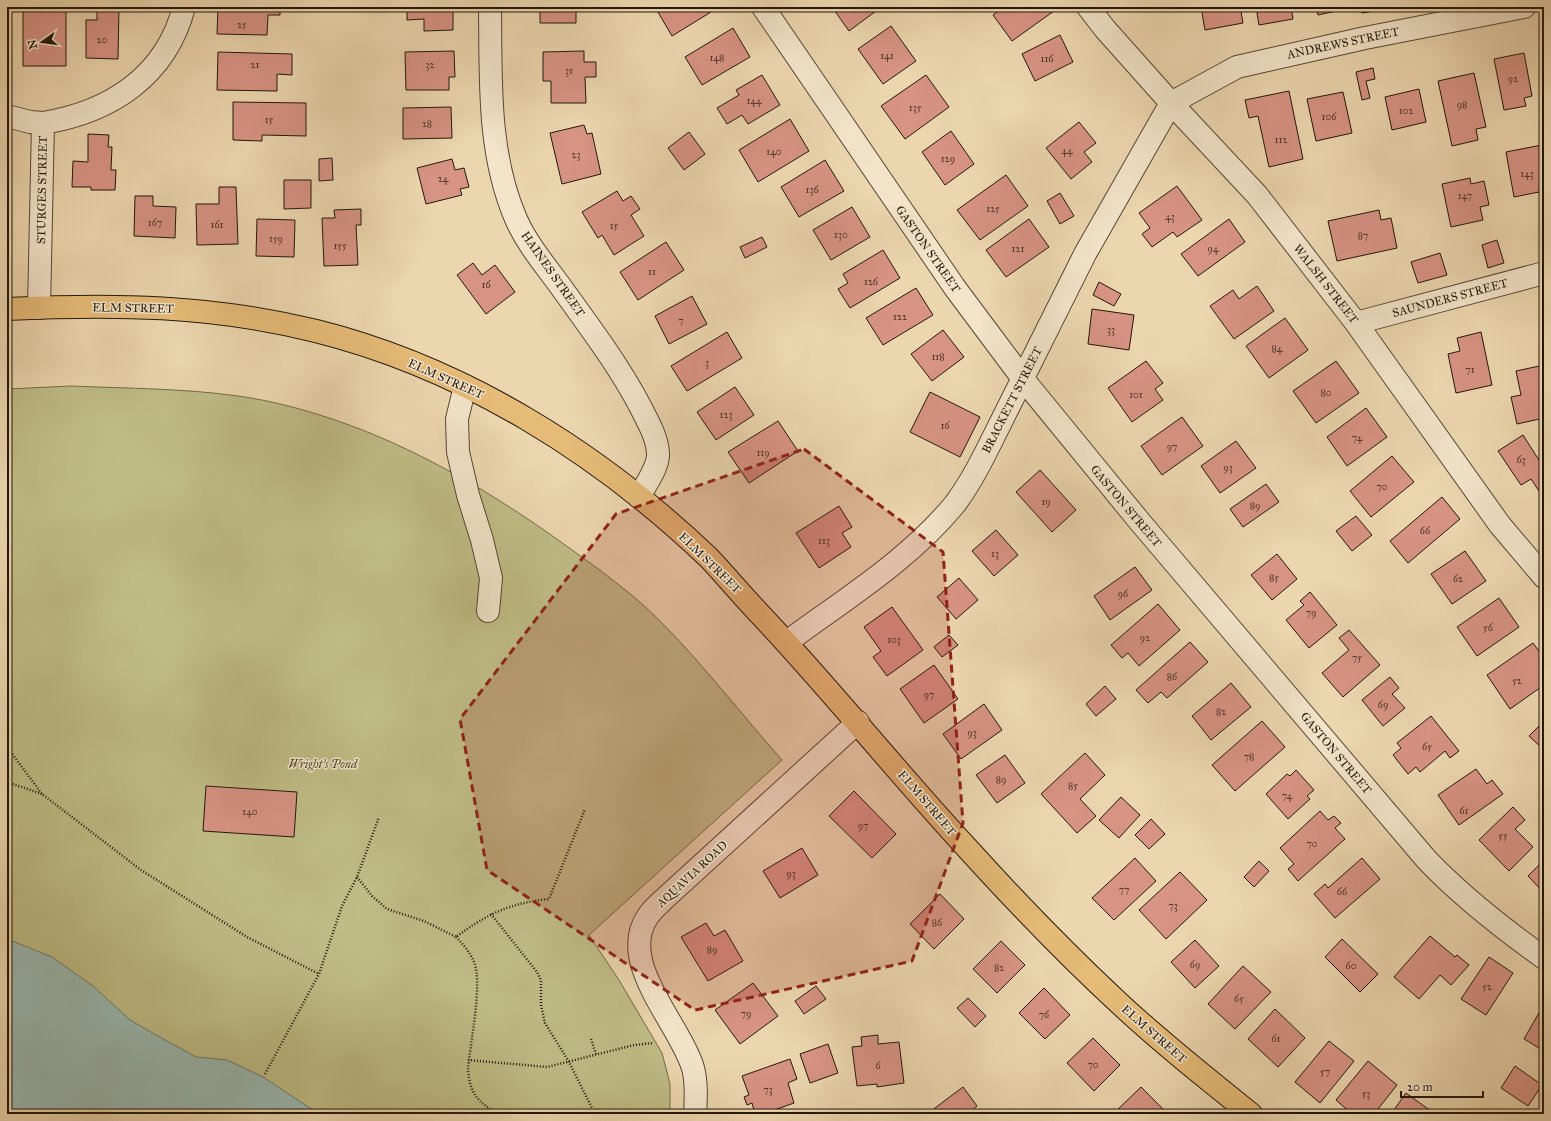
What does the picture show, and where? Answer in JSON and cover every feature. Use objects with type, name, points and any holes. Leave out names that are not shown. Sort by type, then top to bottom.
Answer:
[{"type":"main road","name":"ELM STREET","points":[[7,309],[166,307],[245,316],[320,332],[379,350],[437,373],[520,415],[560,439],[639,497],[708,558],[858,722],[967,848],[1071,956],[1119,1003],[1187,1063],[1251,1114]]},
{"type":"street","name":"STURGES STREET","points":[[39,308],[43,123],[66,119],[102,105],[118,97],[140,80],[155,66],[166,51],[175,36],[184,7]]},
{"type":"street","name":"HAINES STREET","points":[[490,7],[492,100],[496,146],[506,190],[516,219],[531,246],[586,321],[630,388],[655,438],[658,455],[639,497]]},
{"type":"street","name":"GASTON STREET","points":[[763,7],[955,288],[1023,379],[1140,522],[1342,759],[1410,842],[1442,876],[1484,912],[1544,958]]},
{"type":"street","name":"WALSH STREET","points":[[1088,7],[1105,29],[1170,103],[1257,195],[1356,323],[1500,525],[1541,569]]},
{"type":"street","name":"ANDREWS STREET","points":[[1170,103],[1237,67],[1366,38],[1524,7]]},
{"type":"street","name":"BRACKETT STREET","points":[[786,642],[892,565],[915,546],[956,503],[972,478],[1085,254],[1170,103]]},
{"type":"street","points":[[7,116],[30,122],[43,123]]},
{"type":"street","name":"SAUNDERS STREET","points":[[1356,323],[1544,273]]},
{"type":"street","points":[[465,386],[457,419],[458,452],[468,495],[482,540],[491,578],[488,611]]},
{"type":"street","name":"AQUAVIA ROAD","points":[[696,1114],[696,1084],[693,1069],[679,1037],[645,975],[640,955],[640,937],[648,916],[663,900],[858,722]]},
{"type":"path","points":[[7,747],[42,794],[141,870],[247,937],[319,974]]},
{"type":"path","points":[[7,782],[42,794]]},
{"type":"path","points":[[456,936],[491,914],[524,902],[549,899],[585,809]]},
{"type":"path","points":[[265,1074],[319,974],[342,906],[357,877],[379,817]]},
{"type":"path","points":[[357,877],[372,896],[387,909],[424,921],[456,936],[467,949],[475,963],[477,976],[468,1060],[468,1078],[474,1095],[480,1103],[498,1114]]},
{"type":"path","points":[[491,914],[537,972],[542,989],[542,1016],[569,1062],[595,1114]]},
{"type":"path","points":[[468,1060],[547,1067],[596,1054],[679,1037]]},
{"type":"path","points":[[591,1039],[596,1054]]},
{"type":"highlighted area","points":[[804,449],[943,552],[963,823],[912,961],[695,1010],[487,870],[460,719],[616,514]]},
{"type":"green space","name":"Wright's Pond","points":[[71,386],[226,394],[276,403],[355,427],[429,460],[500,501],[534,523],[627,591],[676,637],[782,760],[589,935],[619,980],[662,1053],[670,1084],[670,1114],[7,1114],[7,389]]},
{"type":"water","points":[[7,939],[52,957],[93,986],[130,1020],[149,1031],[196,1057],[227,1060],[263,1077],[319,1114],[7,1114]]},
{"type":"building","points":[[7,7],[11,7],[11,30],[7,30]]},
{"type":"building","points":[[23,7],[66,7],[66,66],[23,66]]},
{"type":"building","points":[[97,7],[119,7],[118,59],[86,58],[86,20],[97,20]]},
{"type":"building","points":[[218,7],[280,7],[280,15],[268,15],[267,35],[217,34]]},
{"type":"building","points":[[407,7],[453,7],[453,30],[424,31],[424,19],[407,20]]},
{"type":"building","points":[[540,7],[576,7],[576,23],[540,23]]},
{"type":"building","points":[[655,7],[708,7],[711,12],[672,36]]},
{"type":"building","points":[[832,7],[873,7],[876,11],[849,31]]},
{"type":"building","points":[[1004,7],[1052,7],[1054,11],[1012,41],[993,15]]},
{"type":"building","points":[[1201,7],[1240,7],[1243,23],[1205,30]]},
{"type":"building","points":[[1256,7],[1291,7],[1293,19],[1259,25]]},
{"type":"building","points":[[1316,7],[1345,7],[1345,9],[1318,15]]},
{"type":"building","points":[[1361,7],[1381,7],[1381,10],[1362,13]]},
{"type":"building","points":[[891,26],[916,61],[883,84],[858,49]]},
{"type":"building","points":[[733,28],[750,57],[702,85],[685,57]]},
{"type":"building","points":[[1060,35],[1073,62],[1035,81],[1022,54]]},
{"type":"building","points":[[454,51],[455,77],[449,77],[449,90],[406,90],[405,52]]},
{"type":"building","points":[[584,51],[584,62],[596,62],[596,77],[585,77],[586,103],[551,103],[551,81],[543,81],[543,52]]},
{"type":"building","points":[[218,52],[292,54],[292,75],[277,74],[277,91],[217,90]]},
{"type":"building","points":[[1524,53],[1532,96],[1524,98],[1526,106],[1504,110],[1494,59]]},
{"type":"building","points":[[1373,68],[1375,79],[1366,81],[1370,98],[1362,100],[1356,72]]},
{"type":"building","points":[[1474,73],[1486,127],[1476,129],[1478,140],[1452,146],[1438,81]]},
{"type":"building","points":[[762,75],[780,105],[748,124],[742,115],[727,124],[717,108],[739,95],[736,90]]},
{"type":"building","points":[[926,75],[949,107],[905,139],[881,106]]},
{"type":"building","points":[[1419,89],[1426,122],[1392,130],[1385,97]]},
{"type":"building","points":[[1289,91],[1303,159],[1269,167],[1258,116],[1249,118],[1245,100]]},
{"type":"building","points":[[1343,92],[1352,133],[1316,141],[1307,99]]},
{"type":"building","points":[[233,102],[306,103],[306,136],[262,135],[262,141],[233,140]]},
{"type":"building","points":[[451,107],[452,138],[403,139],[403,108]]},
{"type":"building","points":[[790,119],[809,151],[758,182],[739,150]]},
{"type":"building","points":[[1079,122],[1096,143],[1084,152],[1092,162],[1071,179],[1046,148]]},
{"type":"building","points":[[584,125],[587,134],[592,133],[601,174],[562,184],[550,133]]},
{"type":"building","points":[[951,131],[974,164],[945,185],[922,152]]},
{"type":"building","points":[[689,132],[705,154],[684,170],[668,148]]},
{"type":"building","points":[[88,134],[109,135],[108,147],[112,147],[111,170],[116,170],[115,190],[91,190],[91,187],[72,187],[73,161],[88,162]]},
{"type":"building","points":[[1542,145],[1544,191],[1514,197],[1506,152]]},
{"type":"building","points":[[332,158],[333,180],[319,181],[319,159]]},
{"type":"building","points":[[452,159],[455,170],[464,168],[469,187],[460,189],[462,195],[426,204],[417,168]]},
{"type":"building","points":[[825,160],[844,191],[799,217],[781,187]]},
{"type":"building","points":[[1006,175],[1028,206],[980,240],[957,210]]},
{"type":"building","points":[[1470,178],[1471,184],[1484,181],[1489,205],[1480,207],[1483,220],[1451,227],[1442,184]]},
{"type":"building","points":[[284,180],[311,180],[311,208],[284,209]]},
{"type":"building","points":[[1177,186],[1202,220],[1177,237],[1173,232],[1152,247],[1142,234],[1150,228],[1139,213]]},
{"type":"building","points":[[219,187],[236,187],[238,244],[197,245],[196,204],[219,204]]},
{"type":"building","points":[[617,191],[623,201],[631,196],[640,209],[631,215],[644,236],[614,255],[602,235],[598,238],[582,212]]},
{"type":"building","points":[[1060,193],[1074,216],[1060,224],[1047,201]]},
{"type":"building","points":[[135,196],[153,196],[153,206],[176,207],[175,238],[134,236]]},
{"type":"building","points":[[852,207],[870,237],[831,260],[813,230]]},
{"type":"building","points":[[361,209],[361,225],[356,225],[358,265],[324,266],[322,218],[335,218],[334,210]]},
{"type":"building","points":[[1379,210],[1381,220],[1391,218],[1397,248],[1337,261],[1328,221]]},
{"type":"building","points":[[257,219],[295,220],[294,257],[256,256]]},
{"type":"building","points":[[1029,219],[1049,247],[1006,277],[986,250]]},
{"type":"building","points":[[1229,219],[1245,242],[1198,276],[1181,254]]},
{"type":"building","points":[[762,237],[767,247],[745,258],[740,247]]},
{"type":"building","points":[[1497,240],[1504,263],[1488,268],[1482,245]]},
{"type":"building","points":[[666,242],[684,270],[638,300],[620,272]]},
{"type":"building","points":[[883,250],[900,278],[850,308],[838,289],[848,283],[843,274]]},
{"type":"building","points":[[1440,253],[1447,275],[1418,283],[1411,262]]},
{"type":"building","points":[[473,263],[482,275],[495,265],[515,292],[486,314],[457,275]]},
{"type":"building","points":[[1099,282],[1121,294],[1114,306],[1093,295]]},
{"type":"building","points":[[1257,286],[1274,311],[1234,339],[1210,306],[1233,290],[1239,299]]},
{"type":"building","points":[[916,288],[933,315],[883,345],[866,318]]},
{"type":"building","points":[[692,296],[707,324],[669,344],[655,316]]},
{"type":"building","points":[[1092,309],[1134,315],[1129,350],[1088,344]]},
{"type":"building","points":[[1285,318],[1308,350],[1269,378],[1246,346]]},
{"type":"building","points":[[943,330],[964,357],[932,381],[911,354]]},
{"type":"building","points":[[727,332],[742,358],[687,391],[671,366]]},
{"type":"building","points":[[1481,332],[1492,385],[1456,393],[1448,354],[1460,351],[1457,338]]},
{"type":"building","points":[[1146,361],[1163,383],[1155,389],[1163,400],[1132,422],[1108,388]]},
{"type":"building","points":[[1336,361],[1359,393],[1316,423],[1293,391]]},
{"type":"building","points":[[1544,365],[1544,418],[1517,424],[1511,397],[1521,395],[1516,371]]},
{"type":"building","points":[[735,387],[754,415],[716,440],[697,412]]},
{"type":"building","points":[[930,392],[980,417],[960,457],[910,432]]},
{"type":"building","points":[[1366,408],[1387,437],[1347,466],[1327,437]]},
{"type":"building","points":[[1182,417],[1203,446],[1162,475],[1141,446]]},
{"type":"building","points":[[778,421],[798,451],[749,483],[728,452]]},
{"type":"building","points":[[1523,435],[1544,468],[1544,488],[1539,491],[1531,479],[1521,485],[1498,451]]},
{"type":"building","points":[[1236,441],[1256,468],[1220,493],[1201,466]]},
{"type":"building","points":[[1392,456],[1414,482],[1371,517],[1350,491]]},
{"type":"building","points":[[1040,470],[1076,510],[1052,532],[1016,492]]},
{"type":"building","points":[[1266,484],[1279,502],[1243,527],[1230,509]]},
{"type":"building","points":[[1442,497],[1460,519],[1408,563],[1390,541]]},
{"type":"building","points":[[839,506],[852,527],[842,533],[851,547],[819,568],[796,533]]},
{"type":"building","points":[[1356,516],[1372,535],[1352,551],[1336,531]]},
{"type":"building","points":[[996,530],[1018,555],[994,576],[972,551]]},
{"type":"building","points":[[1465,551],[1486,581],[1452,604],[1431,574]]},
{"type":"building","points":[[1277,554],[1297,579],[1272,600],[1251,575]]},
{"type":"building","points":[[1135,567],[1152,590],[1110,620],[1094,596]]},
{"type":"building","points":[[959,578],[978,600],[956,619],[937,597]]},
{"type":"building","points":[[1310,592],[1337,625],[1309,648],[1286,620],[1304,605],[1300,601]]},
{"type":"building","points":[[1499,598],[1519,627],[1477,656],[1457,627]]},
{"type":"building","points":[[1158,604],[1180,630],[1139,666],[1128,653],[1122,658],[1111,645]]},
{"type":"building","points":[[892,607],[923,650],[887,676],[873,657],[881,651],[864,627]]},
{"type":"building","points":[[1349,630],[1380,665],[1343,697],[1322,673],[1349,650],[1339,638]]},
{"type":"building","points":[[949,635],[958,645],[942,657],[934,647]]},
{"type":"building","points":[[1190,642],[1208,662],[1167,698],[1161,692],[1148,703],[1136,690]]},
{"type":"building","points":[[1533,643],[1544,658],[1544,685],[1510,709],[1487,675]]},
{"type":"building","points":[[934,665],[958,699],[924,723],[900,689]]},
{"type":"building","points":[[1390,677],[1399,688],[1392,694],[1405,708],[1383,726],[1362,700]]},
{"type":"building","points":[[1231,683],[1251,707],[1211,740],[1192,716]]},
{"type":"building","points":[[1105,686],[1116,699],[1096,716],[1086,704]]},
{"type":"building","points":[[984,704],[1002,730],[961,759],[943,734]]},
{"type":"building","points":[[1431,716],[1459,751],[1450,758],[1445,751],[1420,772],[1416,767],[1408,774],[1393,755],[1401,748],[1397,743]]},
{"type":"building","points":[[1262,721],[1285,747],[1235,791],[1212,765]]},
{"type":"building","points":[[1544,721],[1544,750],[1529,736]]},
{"type":"building","points":[[1085,753],[1105,775],[1080,799],[1096,816],[1077,833],[1041,794]]},
{"type":"building","points":[[1005,755],[1025,783],[997,803],[976,775]]},
{"type":"building","points":[[1476,769],[1487,784],[1492,780],[1503,794],[1459,825],[1438,795]]},
{"type":"building","points":[[1296,770],[1314,790],[1307,796],[1310,799],[1288,819],[1266,794],[1287,774],[1290,776]]},
{"type":"building","points":[[206,786],[297,792],[294,837],[203,831]]},
{"type":"building","points":[[854,791],[896,834],[872,858],[829,816]]},
{"type":"building","points":[[1121,797],[1140,815],[1119,838],[1099,820]]},
{"type":"building","points":[[1513,807],[1525,820],[1515,829],[1533,847],[1509,871],[1479,840]]},
{"type":"building","points":[[1320,811],[1328,820],[1334,816],[1341,823],[1335,828],[1345,839],[1298,881],[1288,869],[1294,864],[1280,848]]},
{"type":"building","points":[[1151,819],[1165,834],[1149,849],[1135,835]]},
{"type":"building","points":[[802,848],[818,875],[780,898],[763,871]]},
{"type":"building","points":[[1135,858],[1156,881],[1114,920],[1092,898]]},
{"type":"building","points":[[1362,858],[1380,879],[1335,918],[1314,894],[1325,884],[1328,888]]},
{"type":"building","points":[[1544,860],[1544,893],[1528,876]]},
{"type":"building","points":[[1259,861],[1269,871],[1254,887],[1244,877]]},
{"type":"building","points":[[1180,872],[1207,900],[1166,939],[1139,910]]},
{"type":"building","points":[[940,894],[964,919],[934,949],[910,924]]},
{"type":"building","points":[[706,923],[714,936],[725,930],[743,961],[708,981],[681,937]]},
{"type":"building","points":[[1430,936],[1455,957],[1457,955],[1469,965],[1451,985],[1440,975],[1419,999],[1394,977]]},
{"type":"building","points":[[1342,939],[1378,974],[1360,992],[1325,957]]},
{"type":"building","points":[[1195,940],[1219,966],[1195,988],[1171,962]]},
{"type":"building","points":[[1001,941],[1025,965],[997,993],[973,969]]},
{"type":"building","points":[[1489,957],[1513,973],[1486,1015],[1461,999]]},
{"type":"building","points":[[1243,966],[1271,992],[1235,1029],[1208,1004]]},
{"type":"building","points":[[753,983],[778,1016],[740,1044],[715,1010]]},
{"type":"building","points":[[816,986],[826,999],[804,1014],[795,1001]]},
{"type":"building","points":[[1044,988],[1070,1015],[1045,1039],[1019,1013]]},
{"type":"building","points":[[968,998],[986,1016],[975,1027],[957,1008]]},
{"type":"building","points":[[1544,1004],[1544,1051],[1524,1039]]},
{"type":"building","points":[[1275,1009],[1305,1038],[1278,1067],[1248,1039]]},
{"type":"building","points":[[878,1035],[878,1044],[899,1042],[904,1083],[877,1087],[877,1084],[857,1086],[852,1047],[862,1046],[861,1037]]},
{"type":"building","points":[[1093,1038],[1120,1065],[1094,1091],[1067,1063]]},
{"type":"building","points":[[1329,1041],[1354,1061],[1320,1103],[1295,1082]]},
{"type":"building","points":[[828,1044],[838,1073],[810,1083],[800,1054]]},
{"type":"building","points":[[790,1059],[797,1079],[788,1083],[794,1103],[763,1114],[755,1114],[752,1103],[747,1105],[744,1097],[749,1095],[742,1076]]},
{"type":"building","points":[[1368,1061],[1397,1085],[1374,1114],[1352,1114],[1336,1100]]},
{"type":"building","points":[[1515,1066],[1542,1085],[1528,1106],[1501,1088]]},
{"type":"building","points":[[963,1087],[977,1106],[967,1114],[927,1114]]},
{"type":"building","points":[[1141,1087],[1168,1114],[1114,1113]]},
{"type":"building","points":[[1406,1093],[1435,1114],[1391,1114]]}]
